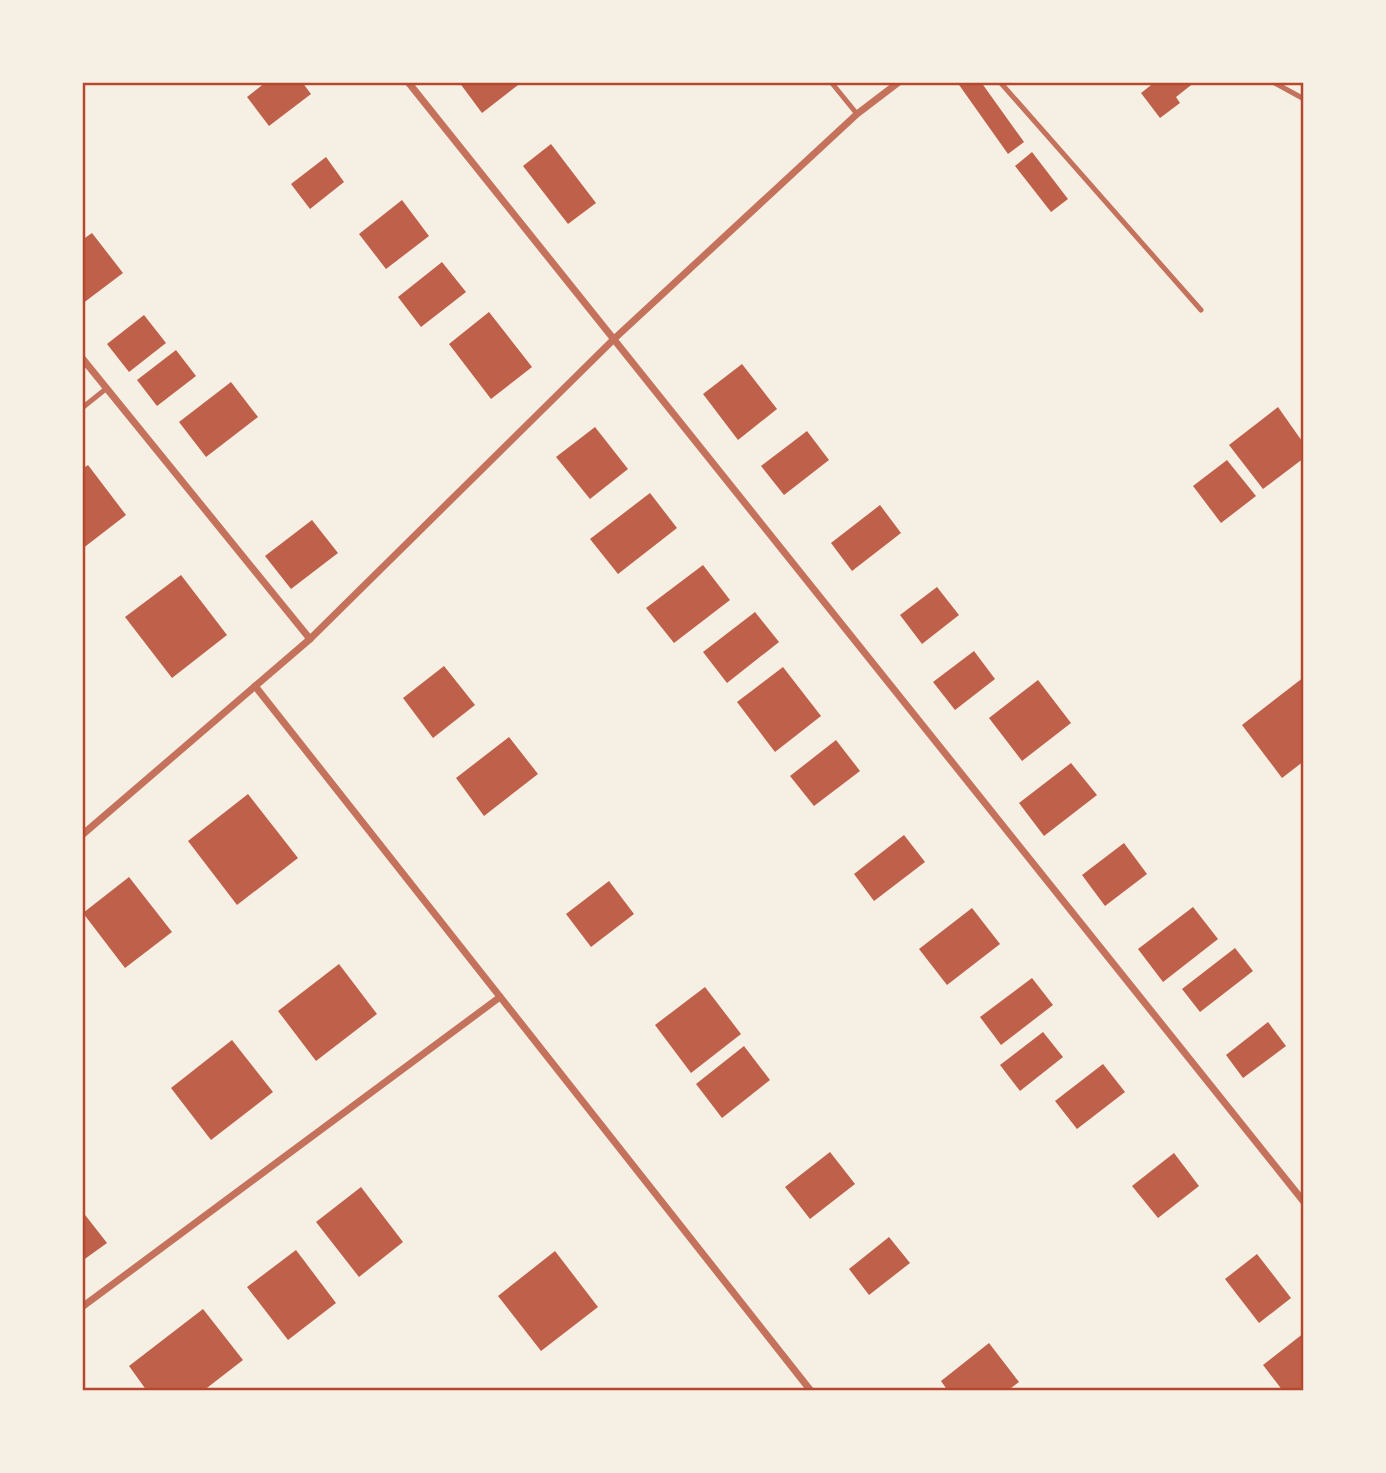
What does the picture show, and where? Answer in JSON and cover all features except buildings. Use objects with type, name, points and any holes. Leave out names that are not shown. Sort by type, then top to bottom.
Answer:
[{"type":"street","points":[[408,82],[1304,1202]]},
{"type":"street","points":[[82,835],[310,639],[614,339],[858,114],[899,82]]},
{"type":"street","points":[[82,358],[310,639]]},
{"type":"street","points":[[255,687],[811,1391]]},
{"type":"street","points":[[82,1307],[500,997]]},
{"type":"lane","points":[[831,82],[858,114]]},
{"type":"lane","points":[[1000,82],[1200,310]]},
{"type":"lane","points":[[1273,82],[1304,99]]},
{"type":"lane","points":[[82,408],[107,388]]}]
